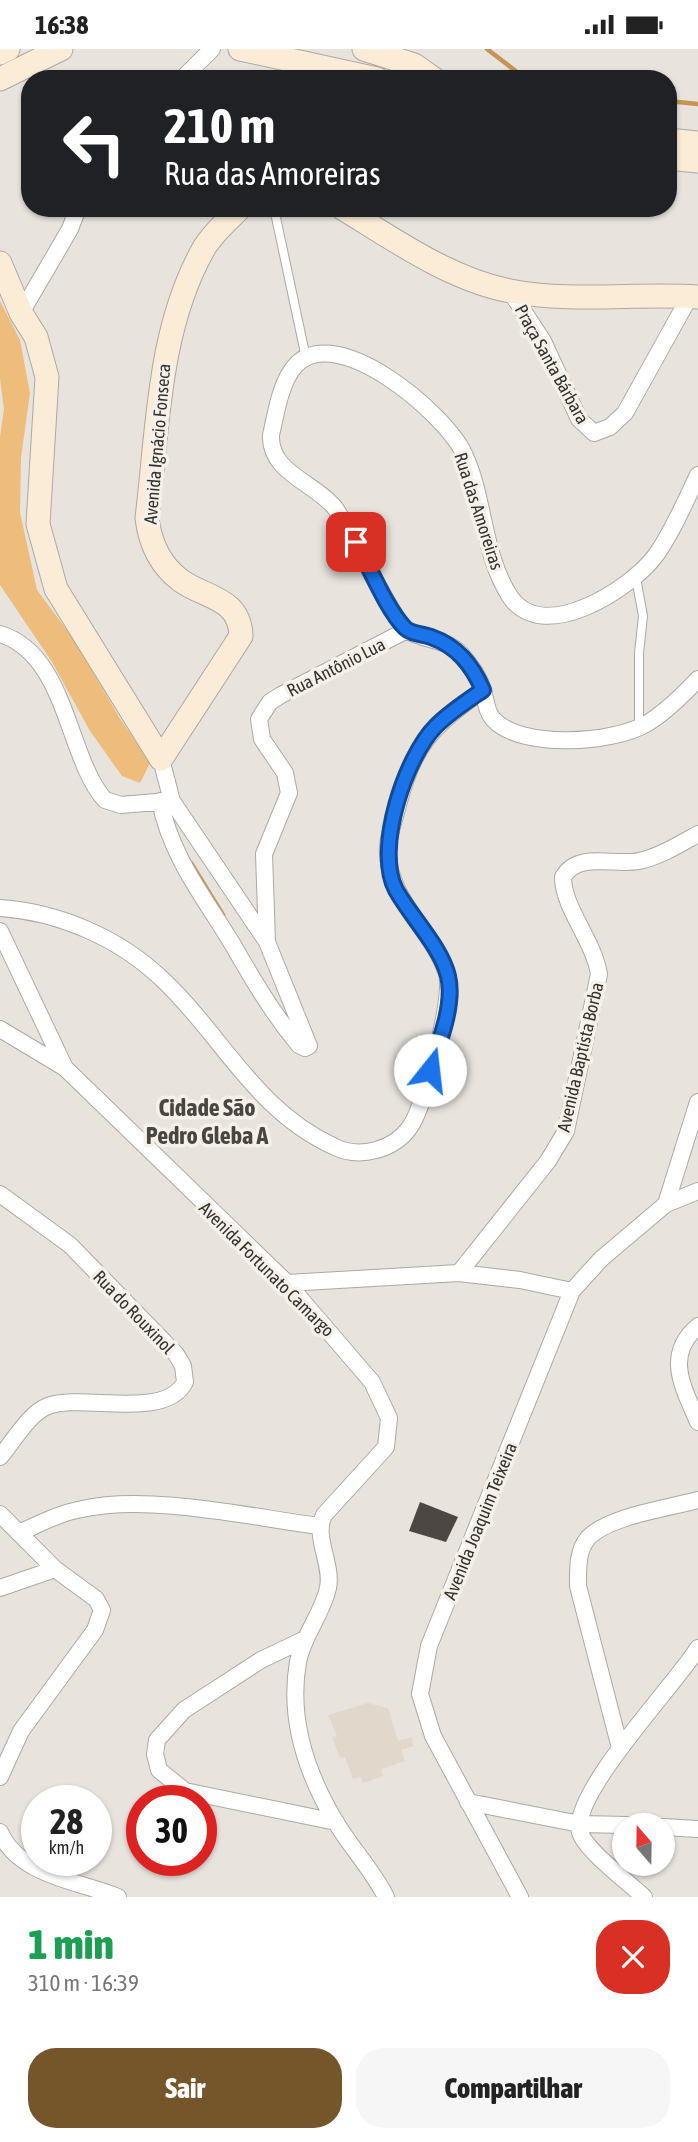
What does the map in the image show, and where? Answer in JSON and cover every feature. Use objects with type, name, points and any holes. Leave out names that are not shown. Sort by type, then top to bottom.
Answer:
[{"type":"street","points":[[0,53],[8,49]]},
{"type":"street","points":[[0,79],[27,57],[61,49]]},
{"type":"street","points":[[191,70],[212,49]]},
{"type":"street","points":[[240,49],[336,70]]},
{"type":"street","points":[[364,49],[414,65],[422,70]]},
{"type":"street","points":[[677,141],[698,143]]},
{"type":"street","points":[[677,159],[698,161]]},
{"type":"street","points":[[21,313],[75,217]]},
{"type":"street","name":"Avenida Ignácio Fonseca","points":[[161,759],[241,636],[237,617],[231,607],[182,582],[162,563],[149,534],[147,518],[167,351],[176,315],[205,247],[232,217]]},
{"type":"street","points":[[357,217],[441,267],[510,291],[548,295],[694,297]]},
{"type":"street","points":[[0,263],[21,313],[36,337],[47,377],[38,524],[56,589],[161,759],[166,801],[173,849],[262,996],[299,1045],[306,1048],[310,1046],[267,942],[166,801]]},
{"type":"street","name":"Praça Santa Bárbara","points":[[510,291],[543,341],[579,419],[594,433],[610,427],[625,413],[694,297]]},
{"type":"street","name":"Rua das Amoreiras","points":[[306,358],[319,352],[333,352],[370,367],[430,409],[444,423],[464,454],[495,566],[509,596],[521,608],[548,616],[571,612],[608,597],[636,578],[666,541],[698,475]]},
{"type":"street","points":[[306,358],[296,365],[287,378],[270,444],[281,463],[332,504],[392,610],[407,630],[446,642],[460,653],[475,673],[493,719],[512,731],[529,736],[576,740],[639,728],[659,716],[698,679]]},
{"type":"street","name":"Rua Antônio Lua","points":[[267,942],[264,854],[289,793],[285,773],[262,739],[259,719],[271,702],[281,695],[407,630]]},
{"type":"street","points":[[0,634],[15,638],[27,649],[50,680],[87,767],[105,800],[121,806],[166,801]]},
{"type":"street","points":[[0,908],[55,918],[95,933],[136,958],[172,989],[227,1057],[290,1122],[340,1150],[365,1154],[383,1148],[411,1126],[436,1051],[450,995],[441,959],[394,887],[388,846],[414,755],[436,726],[483,690]]},
{"type":"street","name":"Avenida Baptista Borba","points":[[459,1273],[553,1154],[570,1118],[599,974],[596,955],[566,895],[563,877],[573,865],[581,862],[640,861],[698,834]]},
{"type":"street","name":"Avenida Fortunato Camargo","points":[[0,931],[65,1068],[287,1283],[372,1382],[389,1419],[386,1447],[324,1515],[319,1526]]},
{"type":"street","points":[[0,1029],[65,1068]]},
{"type":"street","points":[[666,1204],[698,1102]]},
{"type":"street","name":"Avenida Joaquim Teixeira","points":[[520,1897],[468,1802],[424,1712],[420,1693],[422,1672],[443,1611],[572,1291],[601,1259],[666,1204],[698,1191]]},
{"type":"street","name":"Rua do Rouxinol","points":[[0,1194],[70,1245],[176,1354],[183,1366],[186,1382],[174,1396],[158,1400],[114,1405],[56,1404],[45,1407],[0,1457]]},
{"type":"street","points":[[287,1283],[459,1273],[520,1280],[572,1291]]},
{"type":"street","points":[[698,1325],[688,1335],[678,1358],[678,1375],[698,1422]]},
{"type":"street","points":[[620,1748],[578,1586],[578,1561],[589,1538],[599,1530],[619,1521],[698,1500]]},
{"type":"street","points":[[21,1532],[71,1511],[122,1505],[154,1505],[319,1526],[329,1583],[324,1605],[305,1639],[298,1662],[296,1688],[300,1740],[306,1764],[336,1822],[374,1873],[386,1897]]},
{"type":"street","points":[[0,1514],[21,1532],[55,1569],[96,1599],[102,1610],[100,1621],[21,1731],[0,1777]]},
{"type":"street","points":[[0,1588],[55,1569]]},
{"type":"street","points":[[305,1639],[261,1660],[184,1710],[157,1740],[155,1754],[159,1770],[184,1791],[336,1822]]},
{"type":"street","points":[[644,1897],[589,1846],[580,1832],[580,1823],[589,1797],[620,1748],[672,1687],[698,1648]]},
{"type":"street","points":[[468,1802],[580,1823],[612,1824]]},
{"type":"street","points":[[676,1828],[698,1829]]},
{"type":"street","points":[[0,1832],[20,1857],[38,1870],[118,1897]]},
{"type":"lane","points":[[276,217],[306,358]]},
{"type":"lane","points":[[636,578],[643,616],[639,653],[639,728]]},
{"type":"shaded area","points":[[0,301],[20,340],[30,393],[21,458],[20,512],[37,590],[75,641],[119,717],[150,763],[140,783],[122,776],[90,731],[52,662],[0,585],[0,437],[4,409],[0,379]]},
{"type":"shaded area","points":[[368,1703],[388,1708],[398,1741],[412,1737],[413,1746],[401,1750],[405,1761],[381,1769],[383,1776],[363,1783],[361,1777],[353,1779],[345,1757],[340,1758],[332,1737],[337,1736],[328,1715]]},
{"type":"building","points":[[420,1502],[458,1517],[446,1542],[409,1531]]},
{"type":"waterway","points":[[487,49],[514,70]]},
{"type":"waterway","points":[[677,102],[698,104]]},
{"type":"waterway","points":[[191,863],[223,915]]},
{"type":"district","name":"Cidade São Pedro Gleba A","points":[[207,1121]]},
{"type":"route","points":[[356,542],[392,610],[407,630],[446,642],[460,653],[475,673],[483,690],[436,726],[414,755],[388,846],[394,887],[441,959],[448,977],[450,995],[430,1070]]}]
